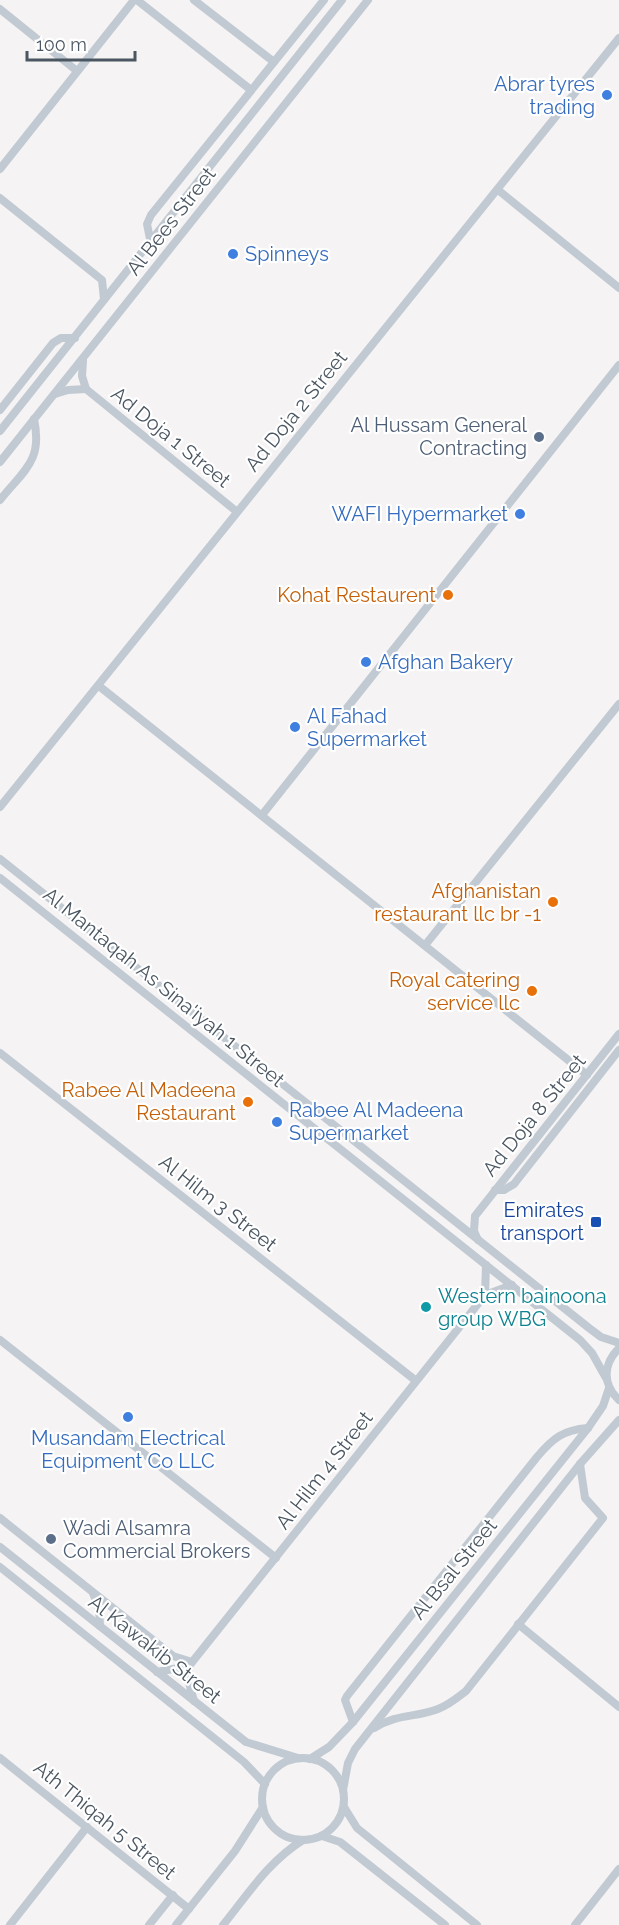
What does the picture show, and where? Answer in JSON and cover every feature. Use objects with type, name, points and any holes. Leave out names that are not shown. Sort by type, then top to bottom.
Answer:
[{"type":"street","points":[[0,169],[136,0],[251,90]]},
{"type":"street","points":[[194,0],[274,62]]},
{"type":"street","points":[[150,239],[147,224],[151,215],[324,0]]},
{"type":"street","name":"Al Bees Street","points":[[0,431],[75,338],[150,239],[342,0]]},
{"type":"street","name":"Al Bees Street","points":[[0,462],[368,0]]},
{"type":"street","points":[[0,9],[77,71]]},
{"type":"street","name":"Ad Doja 2 Street","points":[[0,807],[619,38]]},
{"type":"street","points":[[498,190],[619,288]]},
{"type":"street","points":[[0,198],[102,279],[104,299]]},
{"type":"street","points":[[102,279],[123,274]]},
{"type":"street","points":[[0,410],[52,343],[64,337],[75,338]]},
{"type":"street","name":"Ad Doja 1 Street","points":[[85,356],[82,376],[86,389],[236,511]]},
{"type":"street","points":[[262,815],[619,365]]},
{"type":"street","name":"Ad Doja 1 Street","points":[[52,396],[68,390],[86,389]]},
{"type":"street","points":[[0,500],[36,454],[38,440],[34,419]]},
{"type":"street","points":[[99,686],[426,944],[587,1075]]},
{"type":"street","points":[[426,944],[619,704]]},
{"type":"street","name":"Al Mantaqah As Sina'iyah 1 Street","points":[[0,859],[589,1328],[619,1343]]},
{"type":"street","name":"Al Mantaqah As Sina'iyah 1 Street","points":[[0,878],[580,1340],[592,1353],[609,1388]]},
{"type":"street","name":"Ad Doja 8 Street","points":[[475,1216],[619,1034]]},
{"type":"street","points":[[495,1190],[507,1189],[514,1184],[619,1050]]},
{"type":"street","name":"Al Hilm 3 Street","points":[[0,1053],[415,1380]]},
{"type":"street","points":[[451,1218],[475,1216],[474,1231],[478,1240]]},
{"type":"street","points":[[486,1265],[485,1294],[512,1285]]},
{"type":"street","name":"Al Hilm 4 Street","points":[[190,1664],[485,1294]]},
{"type":"street","points":[[0,1340],[276,1558]]},
{"type":"street","points":[[606,1378],[608,1361],[619,1348]]},
{"type":"street","points":[[609,1388],[619,1400]]},
{"type":"street","name":"Al Bsal Street","points":[[310,1759],[329,1747],[353,1722],[588,1428],[603,1406],[609,1388]]},
{"type":"street","name":"Al Bsal Street","points":[[343,1790],[348,1763],[355,1749],[580,1464],[619,1420]]},
{"type":"street","points":[[353,1722],[345,1700],[347,1696],[537,1458],[557,1436],[569,1430],[588,1428]]},
{"type":"street","points":[[370,1730],[396,1716],[436,1710],[451,1703],[466,1691],[603,1518],[585,1498],[580,1464]]},
{"type":"street","points":[[0,1518],[172,1656],[190,1664]]},
{"type":"street","name":"Al Kawakib Street","points":[[0,1547],[246,1742],[298,1758]]},
{"type":"street","name":"Al Kawakib Street","points":[[0,1567],[244,1762],[265,1784]]},
{"type":"street","points":[[92,1591],[99,1609],[100,1626]]},
{"type":"street","points":[[518,1624],[619,1707]]},
{"type":"street","points":[[157,1672],[190,1664]]},
{"type":"street","points":[[190,1664],[188,1679],[194,1701]]},
{"type":"street","name":"Ath Thiqah 5 Street","points":[[0,1758],[189,1909]]},
{"type":"street","points":[[303,1840],[282,1834],[267,1818],[263,1808],[265,1784],[278,1767],[298,1758],[310,1759],[327,1766],[334,1773],[343,1790],[344,1807],[357,1828],[477,1925]]},
{"type":"street","points":[[223,1925],[271,1864],[303,1840],[322,1836],[336,1824],[344,1807]]},
{"type":"street","points":[[176,1925],[235,1851],[263,1808]]},
{"type":"street","points":[[10,1925],[87,1827]]},
{"type":"street","points":[[322,1836],[340,1842],[445,1925]]},
{"type":"street","points":[[574,1925],[619,1869]]},
{"type":"street","points":[[149,1925],[173,1895]]},
{"type":"place","name":"Abrar tyres trading","points":[[607,95]]},
{"type":"place","name":"Spinneys","points":[[233,254]]},
{"type":"place","name":"Al Hussam General Contracting","points":[[539,437]]},
{"type":"place","name":"WAFI Hypermarket","points":[[520,514]]},
{"type":"place","name":"Kohat Restaurent","points":[[448,595]]},
{"type":"place","name":"Afghan Bakery","points":[[366,662]]},
{"type":"place","name":"Al Fahad Supermarket","points":[[295,727]]},
{"type":"place","name":"Afghanistan restaurant llc br -1","points":[[553,902]]},
{"type":"place","name":"Royal catering service llc","points":[[532,991]]},
{"type":"place","name":"Rabee Al Madeena Restaurant","points":[[248,1102]]},
{"type":"place","name":"Rabee Al Madeena Supermarket","points":[[277,1122]]},
{"type":"place","name":"Emirates transport","points":[[596,1222]]},
{"type":"place","name":"Western bainoona group WBG","points":[[426,1307]]},
{"type":"place","name":"Musandam Electrical Equipment Co LLC","points":[[128,1417]]},
{"type":"place","name":"Wadi Alsamra Commercial Brokers","points":[[51,1539]]}]
